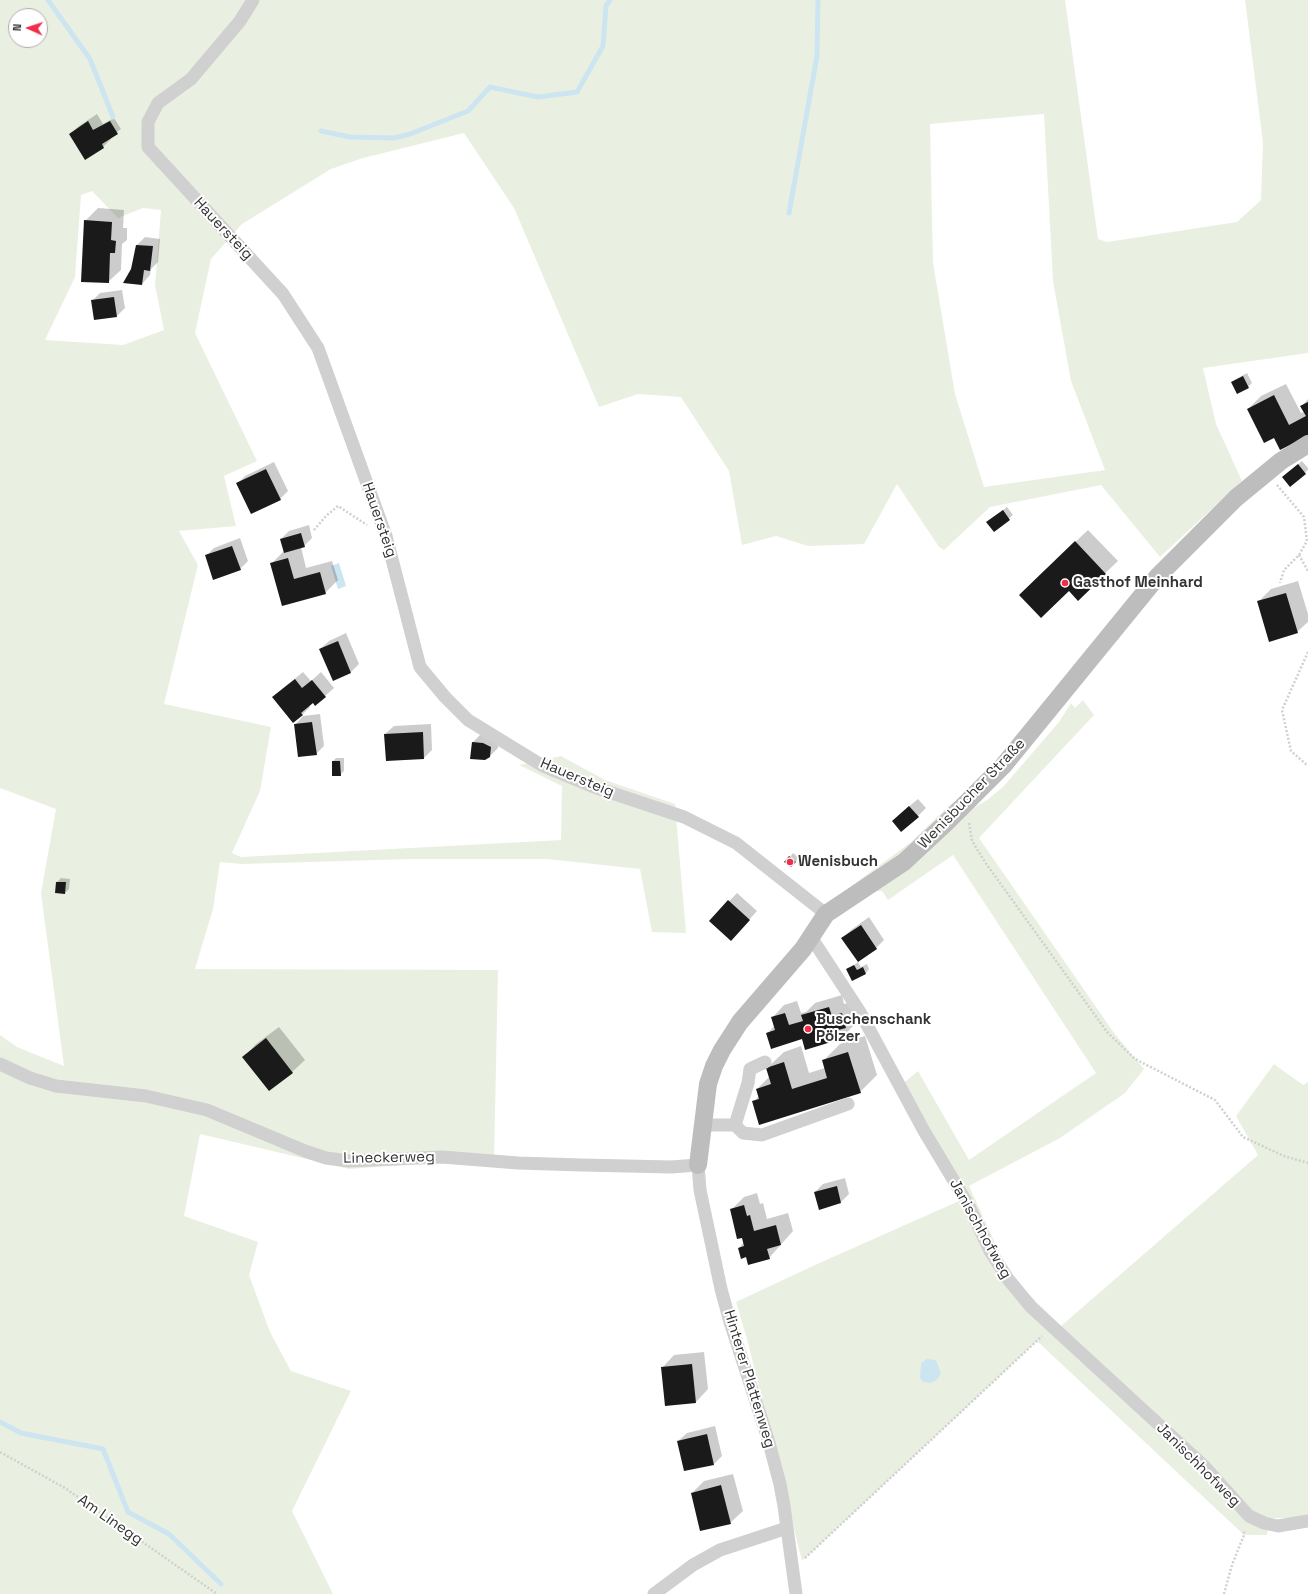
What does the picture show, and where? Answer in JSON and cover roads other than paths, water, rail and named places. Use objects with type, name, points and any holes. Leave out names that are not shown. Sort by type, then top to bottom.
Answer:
[{"type":"street","name":"Hauersteig","points":[[253,0],[240,21],[192,79],[158,103],[148,122],[148,147],[283,294],[318,348],[386,536],[420,667],[445,697],[468,720],[543,766],[594,787],[684,817],[736,843],[826,914]]},
{"type":"street","name":"Wenisbucher Straße","points":[[698,1165],[708,1084],[714,1066],[722,1050],[740,1022],[803,949],[826,914],[904,862],[1003,766],[1158,576],[1236,498],[1281,461],[1308,444]]},
{"type":"street","name":"Janischhofweg","points":[[811,937],[860,1012],[924,1131],[969,1206],[990,1251],[1004,1274],[1031,1306],[1204,1467],[1249,1516],[1264,1523],[1278,1526],[1308,1521]]},
{"type":"street","points":[[735,1125],[748,1082],[750,1069],[765,1062]]},
{"type":"street","name":"Lineckerweg","points":[[0,1064],[30,1078],[56,1086],[146,1096],[207,1110],[305,1151],[326,1158],[349,1161],[442,1157],[568,1165],[698,1165]]},
{"type":"street","points":[[702,1125],[735,1125],[743,1133],[762,1136],[848,1104]]},
{"type":"street","name":"Hinterer Plattenweg","points":[[698,1165],[700,1190],[721,1289],[730,1322],[768,1439],[780,1484],[796,1594]]},
{"type":"street","points":[[654,1594],[694,1565],[720,1550],[787,1528]]},
{"type":"water","points":[[339,563],[346,586],[338,589],[331,566]]},
{"type":"water","points":[[927,1359],[936,1360],[941,1373],[937,1380],[930,1383],[923,1382],[920,1378],[921,1363]]},
{"type":"waterway","points":[[48,0],[90,59],[113,117]]},
{"type":"waterway","points":[[321,131],[350,137],[394,138],[410,134],[468,111],[490,87],[538,97],[577,92],[603,46],[606,6],[610,0]]},
{"type":"waterway","points":[[789,213],[817,56],[818,0]]},
{"type":"waterway","points":[[0,1422],[21,1433],[103,1449],[128,1512],[169,1534],[221,1584]]},
{"type":"place","name":"Gasthof Meinhard","points":[[1065,583]]},
{"type":"place","name":"Wenisbuch","points":[[790,862]]},
{"type":"place","name":"Buschenschank Pölzer","points":[[808,1029]]}]
